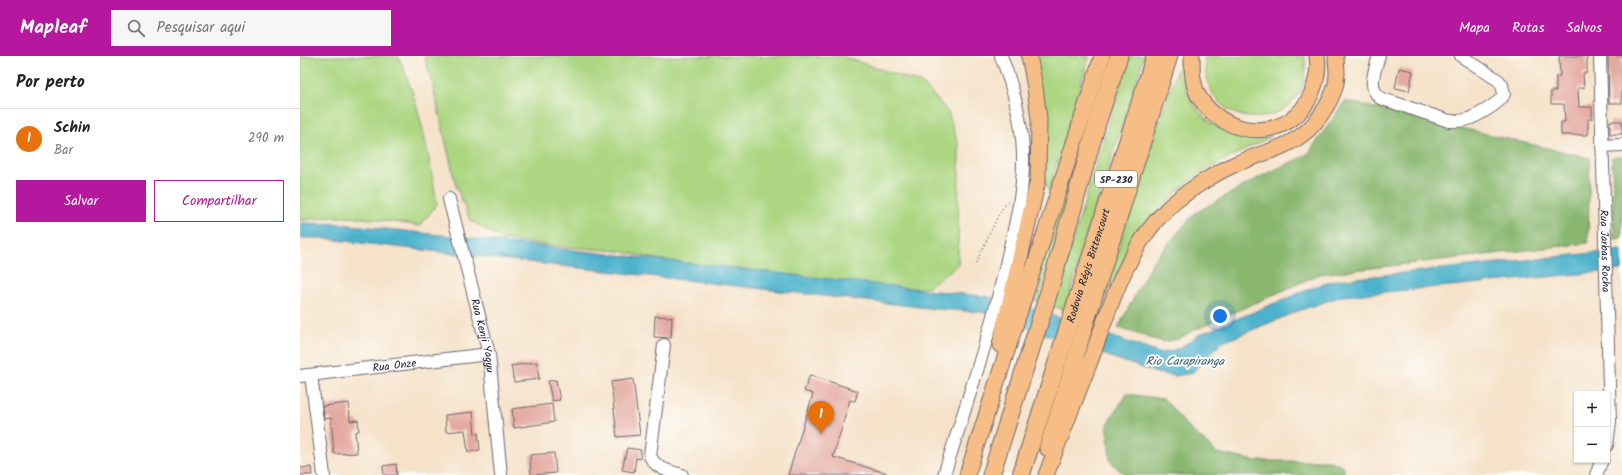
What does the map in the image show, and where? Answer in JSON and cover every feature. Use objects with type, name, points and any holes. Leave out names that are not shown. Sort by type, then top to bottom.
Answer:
[{"type":"highway","name":"SP-230","points":[[991,475],[1048,295],[1098,120],[1119,56]]},
{"type":"highway","name":"Rodovia Régis Bittencourt","points":[[1021,475],[1071,345],[1155,56]]},
{"type":"main road","points":[[967,475],[1035,197],[1040,158],[1039,119],[1029,56]]},
{"type":"main road","points":[[1014,285],[1102,56]]},
{"type":"main road","points":[[1084,304],[1170,56]]},
{"type":"main road","points":[[1192,56],[1194,83],[1200,100],[1218,117],[1229,124],[1242,128],[1263,130],[1280,127],[1297,115],[1310,98],[1317,80],[1317,56]]},
{"type":"main road","points":[[1046,475],[1118,284],[1136,250],[1167,209],[1198,186],[1236,164],[1274,149],[1302,135],[1319,119],[1330,99],[1338,76],[1336,56]]},
{"type":"main road","points":[[1038,475],[1071,345]]},
{"type":"street","points":[[1001,56],[1017,103],[1021,126],[1023,153],[1023,186],[1014,285]]},
{"type":"street","points":[[1379,56],[1373,87],[1375,93],[1380,98],[1449,121],[1469,119],[1499,101],[1504,94],[1502,85],[1498,80],[1461,56]]},
{"type":"street","name":"Rua Jarbas Rocha","points":[[1600,56],[1609,427]]},
{"type":"street","points":[[1602,146],[1622,145]]},
{"type":"street","name":"Rua Kenji Yagyu","points":[[449,199],[489,354],[501,475]]},
{"type":"street","points":[[944,475],[1003,325]]},
{"type":"street","points":[[664,345],[650,456],[653,462],[660,468],[682,475]]},
{"type":"street","name":"Rua Onze","points":[[306,375],[489,354]]},
{"type":"street","points":[[306,375],[324,475]]},
{"type":"street","points":[[1596,475],[1601,463]]},
{"type":"path","points":[[976,263],[1002,209],[1023,186]]},
{"type":"green space","points":[[300,56],[398,56],[406,74],[418,110],[427,147],[437,204],[420,226],[375,219],[345,217],[315,218],[300,221]]},
{"type":"green space","points":[[424,56],[842,56],[923,84],[948,112],[959,147],[958,265],[928,287],[892,290],[820,278],[783,278],[672,262],[619,251],[542,245],[502,239],[470,220],[456,186],[431,78]]},
{"type":"green space","points":[[1034,56],[1089,56],[1049,191],[1044,181]]},
{"type":"green space","points":[[1106,56],[1115,56],[1038,301],[1029,299]]},
{"type":"green space","points":[[1129,56],[1144,56],[1085,241],[1065,310],[1053,306]]},
{"type":"green space","points":[[1182,56],[1184,56],[1183,73],[1186,87],[1190,98],[1204,117],[1224,131],[1235,135],[1247,138],[1272,136],[1202,173],[1170,198],[1156,214],[1132,248],[1102,302],[1150,148]]},
{"type":"green space","points":[[1205,56],[1304,56],[1304,81],[1294,99],[1278,112],[1259,117],[1239,115],[1221,104],[1209,85]]},
{"type":"green space","points":[[1345,101],[1590,158],[1588,243],[1320,274],[1192,331],[1179,339],[1163,342],[1118,328],[1153,261],[1195,213],[1262,176],[1308,154]]},
{"type":"green space","points":[[1622,156],[1622,238],[1614,239],[1612,157]]},
{"type":"green space","points":[[1127,394],[1164,399],[1188,427],[1217,453],[1256,461],[1330,461],[1344,466],[1344,475],[1125,475],[1110,461],[1107,424]]},
{"type":"water","name":"Rio Carapiranga","points":[[300,224],[343,224],[989,297],[1031,308],[1159,353],[1175,350],[1198,335],[1314,287],[1336,280],[1622,250],[1622,270],[1342,296],[1298,311],[1221,343],[1192,373],[1176,376],[1157,373],[981,312],[937,309],[318,238],[300,238]]},
{"type":"building","points":[[1559,56],[1587,56],[1587,73],[1583,73],[1584,88],[1578,88],[1579,107],[1592,107],[1592,119],[1588,119],[1588,135],[1561,135],[1561,122],[1565,122],[1564,104],[1551,104],[1551,91],[1556,91],[1556,76],[1560,76]]},
{"type":"building","points":[[1608,56],[1622,56],[1622,103],[1609,103]]},
{"type":"building","points":[[1399,68],[1413,71],[1409,91],[1395,88]]},
{"type":"building","points":[[1610,121],[1622,121],[1622,134],[1610,134]]},
{"type":"building","points":[[655,316],[672,317],[671,338],[654,337]]},
{"type":"building","points":[[537,362],[539,379],[514,382],[511,366]]},
{"type":"building","points":[[810,375],[858,391],[855,401],[850,400],[833,457],[886,473],[886,475],[788,475],[813,394],[804,391]]},
{"type":"building","points":[[633,379],[640,435],[617,437],[611,382]]},
{"type":"building","points":[[556,380],[560,400],[552,401],[548,381]]},
{"type":"building","points":[[349,403],[350,421],[358,420],[359,431],[355,432],[357,453],[334,454],[331,418],[324,419],[323,406]]},
{"type":"building","points":[[552,404],[554,422],[514,428],[512,409]]},
{"type":"building","points":[[473,412],[475,434],[478,433],[480,450],[468,452],[465,430],[446,432],[445,415]]},
{"type":"building","points":[[627,448],[641,450],[640,459],[636,458],[634,472],[622,470]]},
{"type":"building","points":[[554,453],[556,473],[531,475],[530,455]]},
{"type":"building","points":[[396,464],[397,475],[384,475],[383,466]]},
{"type":"building","points":[[311,467],[312,475],[300,475],[300,468]]},
{"type":"place","name":"Schin","points":[[821,434]]}]
